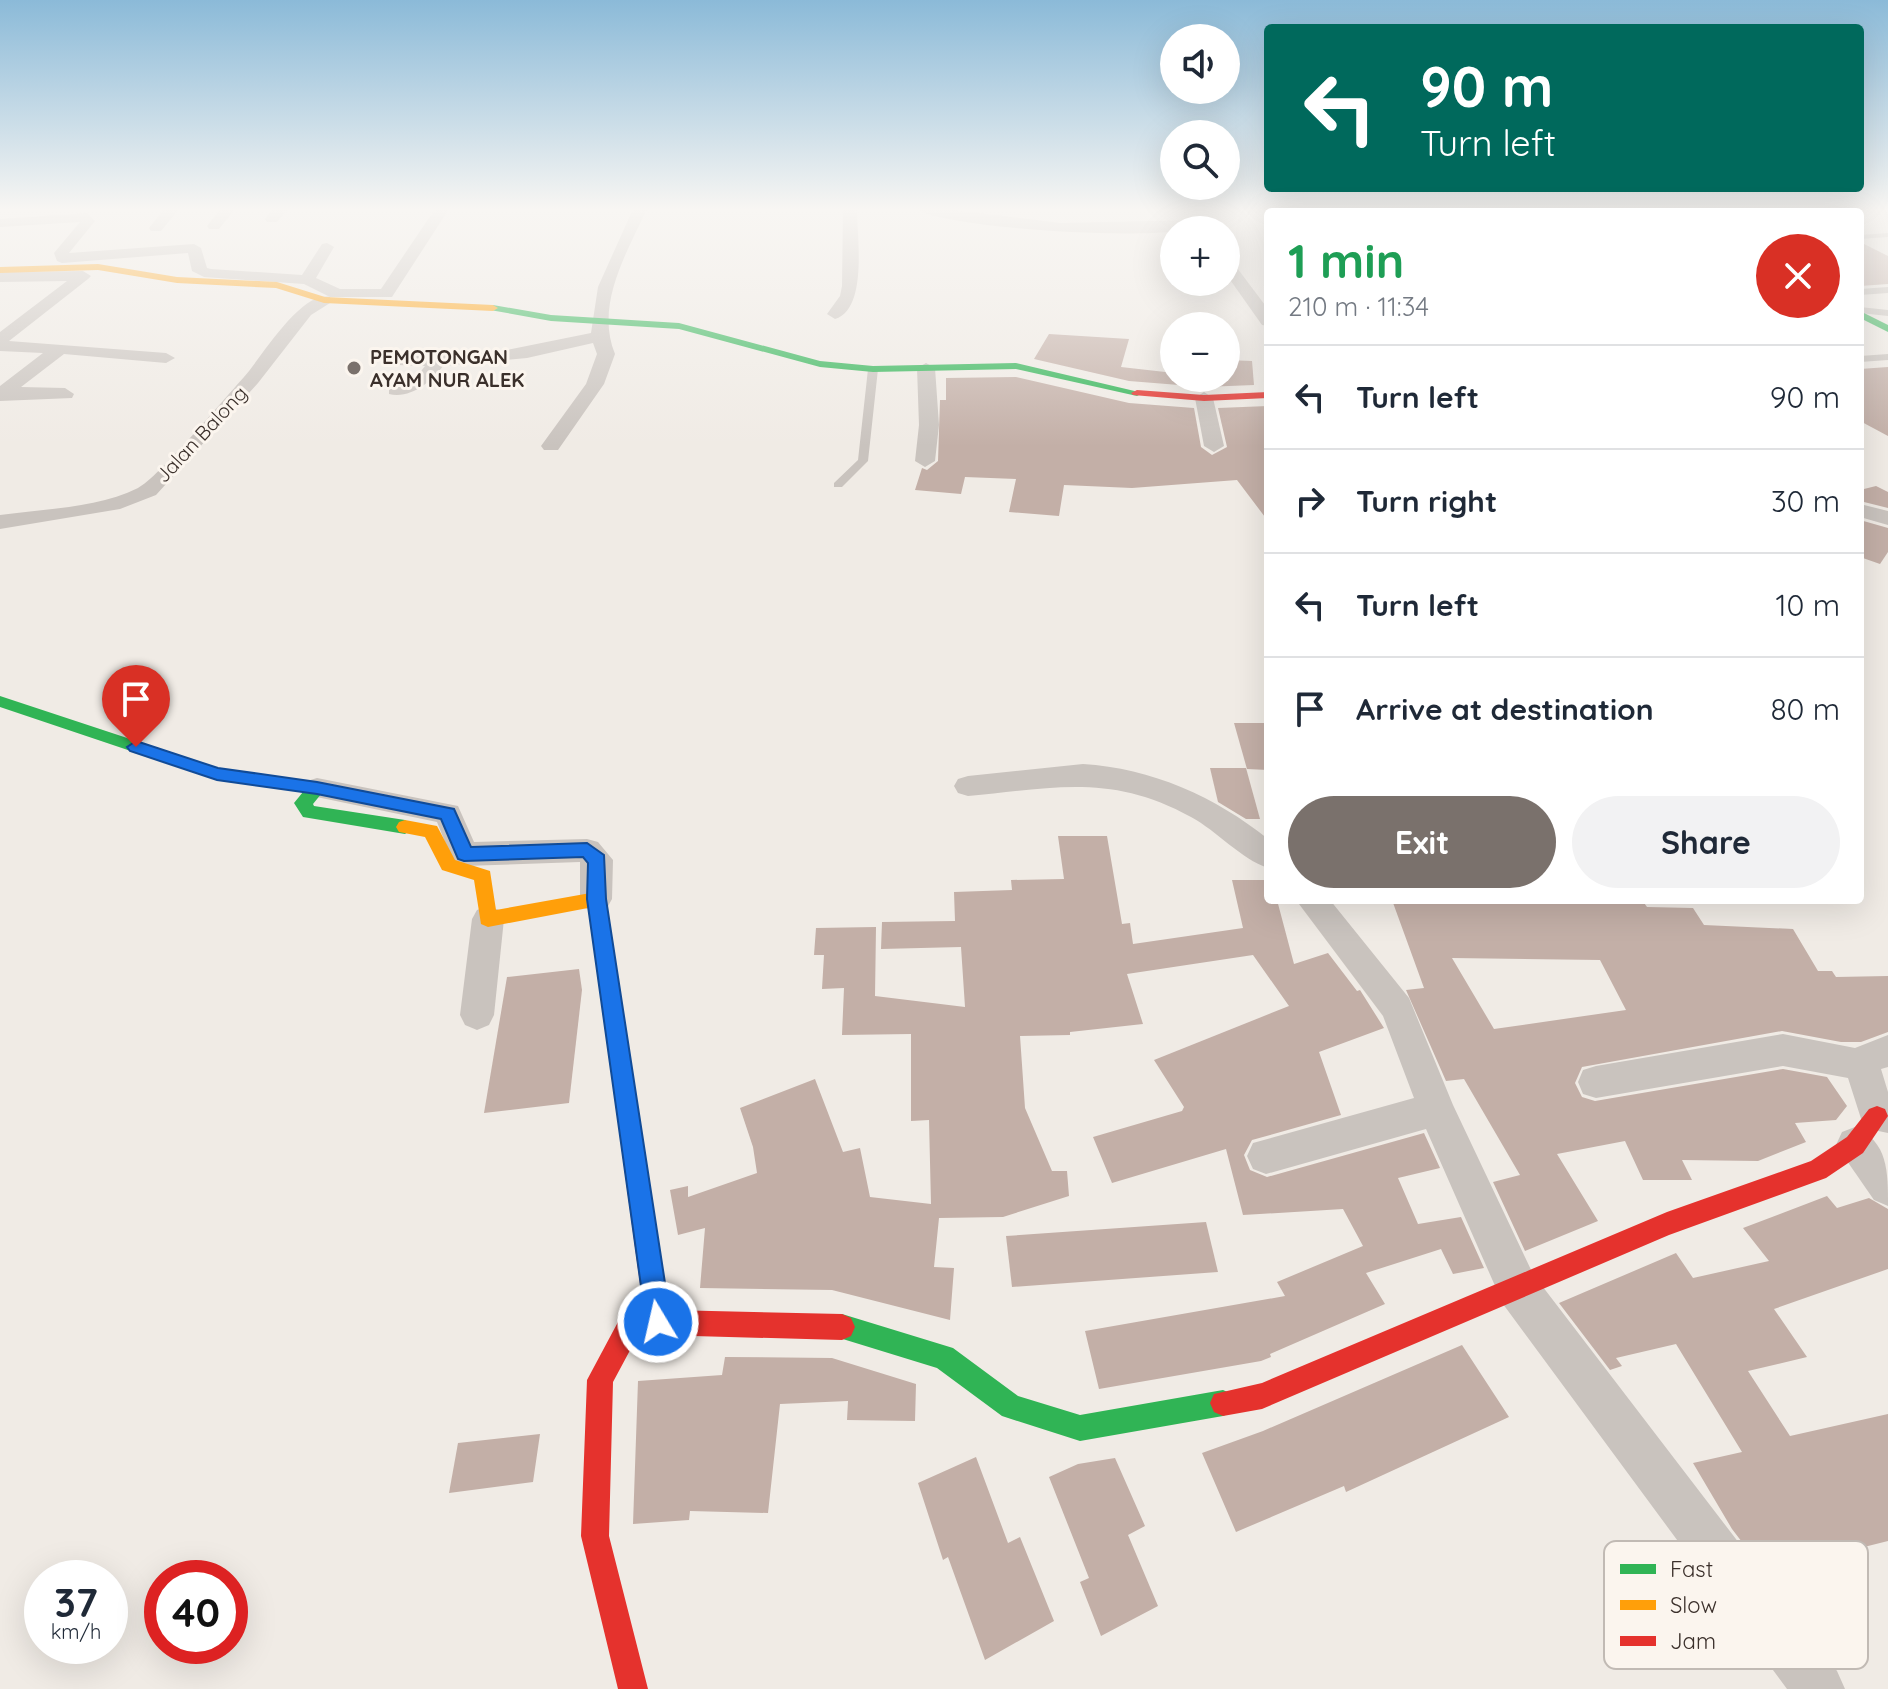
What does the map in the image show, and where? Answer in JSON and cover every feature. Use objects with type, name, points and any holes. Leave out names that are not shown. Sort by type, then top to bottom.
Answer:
[{"type":"street","points":[[0,340],[68,288]]},
{"type":"street","points":[[286,288],[324,300],[476,305],[598,328],[679,326],[820,364],[873,369],[1016,366],[1129,392],[1204,398],[1264,395]]},
{"type":"street","points":[[324,288],[337,294],[386,294],[390,288]]},
{"type":"street","points":[[551,446],[595,384],[606,354],[598,328],[607,288]]},
{"type":"street","points":[[835,314],[848,297],[850,288]]},
{"type":"street","points":[[1244,288],[1264,315]]},
{"type":"street","name":"Jalan Balong","points":[[0,522],[120,503],[149,491],[252,379],[305,312],[324,300]]},
{"type":"street","points":[[15,308],[44,307]]},
{"type":"street","points":[[1864,314],[1888,329]]},
{"type":"street","points":[[403,361],[483,360],[569,345],[598,328]]},
{"type":"street","points":[[0,346],[166,358]]},
{"type":"street","points":[[2,393],[60,348]]},
{"type":"street","points":[[396,390],[424,379],[438,361]]},
{"type":"street","points":[[925,461],[929,425],[926,368]]},
{"type":"street","points":[[2,393],[65,394]]},
{"type":"street","points":[[1204,398],[1214,446]]},
{"type":"street","points":[[1864,511],[1888,518]]},
{"type":"street","points":[[0,701],[217,774],[317,788],[448,814],[464,854],[587,850],[598,860],[596,899],[658,1322]]},
{"type":"street","points":[[968,786],[1097,774],[1151,786],[1238,829],[1264,852]]},
{"type":"street","points":[[317,788],[303,803],[309,812],[431,831],[448,865],[483,876],[488,919],[477,1015]]},
{"type":"street","points":[[488,919],[596,899]]},
{"type":"street","points":[[1315,904],[1397,1008],[1436,1109],[1518,1289],[1708,1541]]},
{"type":"street","points":[[1596,1082],[1783,1050],[1875,1058],[1873,1125],[1888,1187]]},
{"type":"street","points":[[1266,1156],[1436,1109]]},
{"type":"street","points":[[633,1689],[595,1536],[600,1380],[627,1331],[658,1322],[832,1324],[944,1357],[1011,1407],[1080,1428],[1262,1396],[1667,1224],[1818,1170],[1873,1125]]},
{"type":"street","points":[[1804,1669],[1819,1689]]},
{"type":"lane","points":[[1864,292],[1888,290]]},
{"type":"lane","points":[[1864,312],[1888,313]]},
{"type":"lane","points":[[1864,349],[1884,357]]},
{"type":"lane","points":[[1864,359],[1884,357]]},
{"type":"lane","points":[[838,485],[863,461],[873,369]]},
{"type":"building","points":[[1049,334],[1129,339],[1121,367],[1160,371],[1160,383],[1129,381],[1034,359]]},
{"type":"building","points":[[1240,361],[1252,361],[1254,385],[1240,386]]},
{"type":"building","points":[[1888,367],[1888,436],[1864,423],[1864,369]]},
{"type":"building","points":[[1016,377],[1129,403],[1194,408],[1201,447],[1212,455],[1227,447],[1218,408],[1264,406],[1264,516],[1237,480],[1132,488],[1064,485],[1059,516],[1009,512],[1016,479],[965,477],[961,494],[915,490],[922,468],[927,470],[938,461],[940,400],[946,400],[946,378]]},
{"type":"building","points":[[1876,486],[1888,492],[1888,508],[1864,502],[1864,489]]},
{"type":"building","points":[[1864,521],[1888,528],[1888,552],[1880,564],[1864,558]]},
{"type":"building","points":[[1234,723],[1264,723],[1264,770],[1247,769]]},
{"type":"building","points":[[1210,768],[1246,768],[1260,819],[1246,819],[1218,802]]},
{"type":"building","points":[[1058,836],[1107,836],[1122,924],[1130,923],[1133,944],[1243,928],[1232,880],[1264,880],[1264,904],[1278,904],[1294,964],[1328,953],[1357,991],[1360,990],[1384,1028],[1319,1052],[1341,1115],[1252,1140],[1244,1155],[1250,1170],[1267,1177],[1424,1133],[1440,1168],[1398,1178],[1418,1224],[1461,1217],[1484,1268],[1453,1274],[1441,1249],[1366,1273],[1385,1304],[1270,1354],[1271,1357],[1099,1389],[1085,1331],[1285,1296],[1277,1282],[1363,1246],[1343,1209],[1243,1215],[1226,1149],[1112,1183],[1093,1137],[1182,1111],[1184,1107],[1154,1060],[1289,1006],[1253,955],[1127,974],[1143,1024],[1070,1032],[1070,1035],[1020,1036],[1025,1108],[1052,1171],[1067,1171],[1069,1196],[1003,1217],[939,1218],[934,1267],[954,1268],[950,1320],[832,1290],[700,1288],[705,1228],[678,1235],[670,1190],[688,1186],[688,1197],[757,1173],[753,1147],[740,1108],[815,1079],[843,1152],[860,1148],[870,1197],[931,1204],[929,1120],[911,1121],[911,1034],[842,1035],[844,988],[822,989],[824,955],[814,955],[816,928],[876,927],[875,996],[965,1007],[961,947],[881,949],[882,922],[955,921],[954,892],[1012,890],[1011,880],[1064,879]]},
{"type":"building","points":[[1393,904],[1645,904],[1647,907],[1693,908],[1704,925],[1793,929],[1818,971],[1832,971],[1836,977],[1888,976],[1888,1032],[1861,1042],[1841,1042],[1782,1031],[1582,1067],[1575,1083],[1582,1097],[1595,1101],[1783,1069],[1827,1077],[1847,1106],[1836,1120],[1795,1123],[1806,1142],[1758,1161],[1682,1160],[1692,1180],[1643,1180],[1625,1141],[1557,1154],[1598,1221],[1525,1251],[1493,1182],[1520,1175],[1464,1079],[1446,1081],[1406,990],[1424,988]],"holes":[[[1452,958],[1600,960],[1626,1010],[1494,1029]]]},
{"type":"building","points":[[579,969],[582,990],[569,1103],[484,1113],[507,977]]},
{"type":"building","points":[[1827,1196],[1837,1208],[1869,1198],[1888,1209],[1888,1269],[1774,1309],[1807,1357],[1748,1371],[1790,1436],[1888,1414],[1888,1541],[1868,1546],[1868,1541],[1741,1541],[1693,1463],[1742,1452],[1676,1344],[1616,1358],[1622,1366],[1610,1370],[1559,1303],[1676,1253],[1693,1278],[1769,1261],[1743,1228]]},
{"type":"building","points":[[1206,1222],[1218,1272],[1012,1287],[1006,1236]]},
{"type":"building","points":[[1462,1345],[1509,1417],[1346,1492],[1344,1486],[1236,1532],[1202,1453],[1263,1431]]},
{"type":"building","points":[[725,1357],[832,1358],[916,1384],[915,1421],[847,1420],[848,1401],[780,1404],[768,1513],[690,1511],[689,1520],[633,1524],[638,1381],[722,1375]]},
{"type":"building","points":[[540,1434],[533,1482],[449,1493],[458,1443]]},
{"type":"building","points":[[976,1457],[1008,1543],[1020,1537],[1054,1621],[985,1660],[948,1557],[943,1560],[918,1483]]},
{"type":"building","points":[[1115,1458],[1145,1526],[1128,1535],[1158,1606],[1101,1636],[1080,1582],[1089,1578],[1049,1477],[1078,1464]]},
{"type":"traffic: fast","points":[[493,308],[551,318],[679,326],[820,364],[873,369],[1016,366],[1137,393]]},
{"type":"traffic: fast","points":[[1864,316],[1888,329]]},
{"type":"traffic: fast","points":[[0,701],[217,774],[317,788],[303,803],[309,812],[405,827]]},
{"type":"traffic: fast","points":[[842,1327],[944,1357],[1011,1407],[1080,1428],[1223,1403]]},
{"type":"traffic: slow","points":[[286,288],[324,300],[493,308]]},
{"type":"traffic: slow","points":[[405,827],[431,831],[448,865],[483,876],[488,919],[596,899],[632,1145]]},
{"type":"traffic: jam","points":[[1137,393],[1204,398],[1264,395]]},
{"type":"traffic: jam","points":[[1223,1403],[1262,1396],[1667,1224],[1818,1170],[1855,1145],[1877,1116]]},
{"type":"traffic: jam","points":[[632,1145],[658,1322]]},
{"type":"traffic: jam","points":[[633,1689],[595,1536],[600,1380],[627,1331],[658,1322],[842,1327]]},
{"type":"place","name":"PEMOTONGAN AYAM NUR ALEK","points":[[354,368]]},
{"type":"route","points":[[136,747],[217,774],[317,788],[448,814],[464,854],[587,850],[598,860],[596,899],[658,1322]]}]
